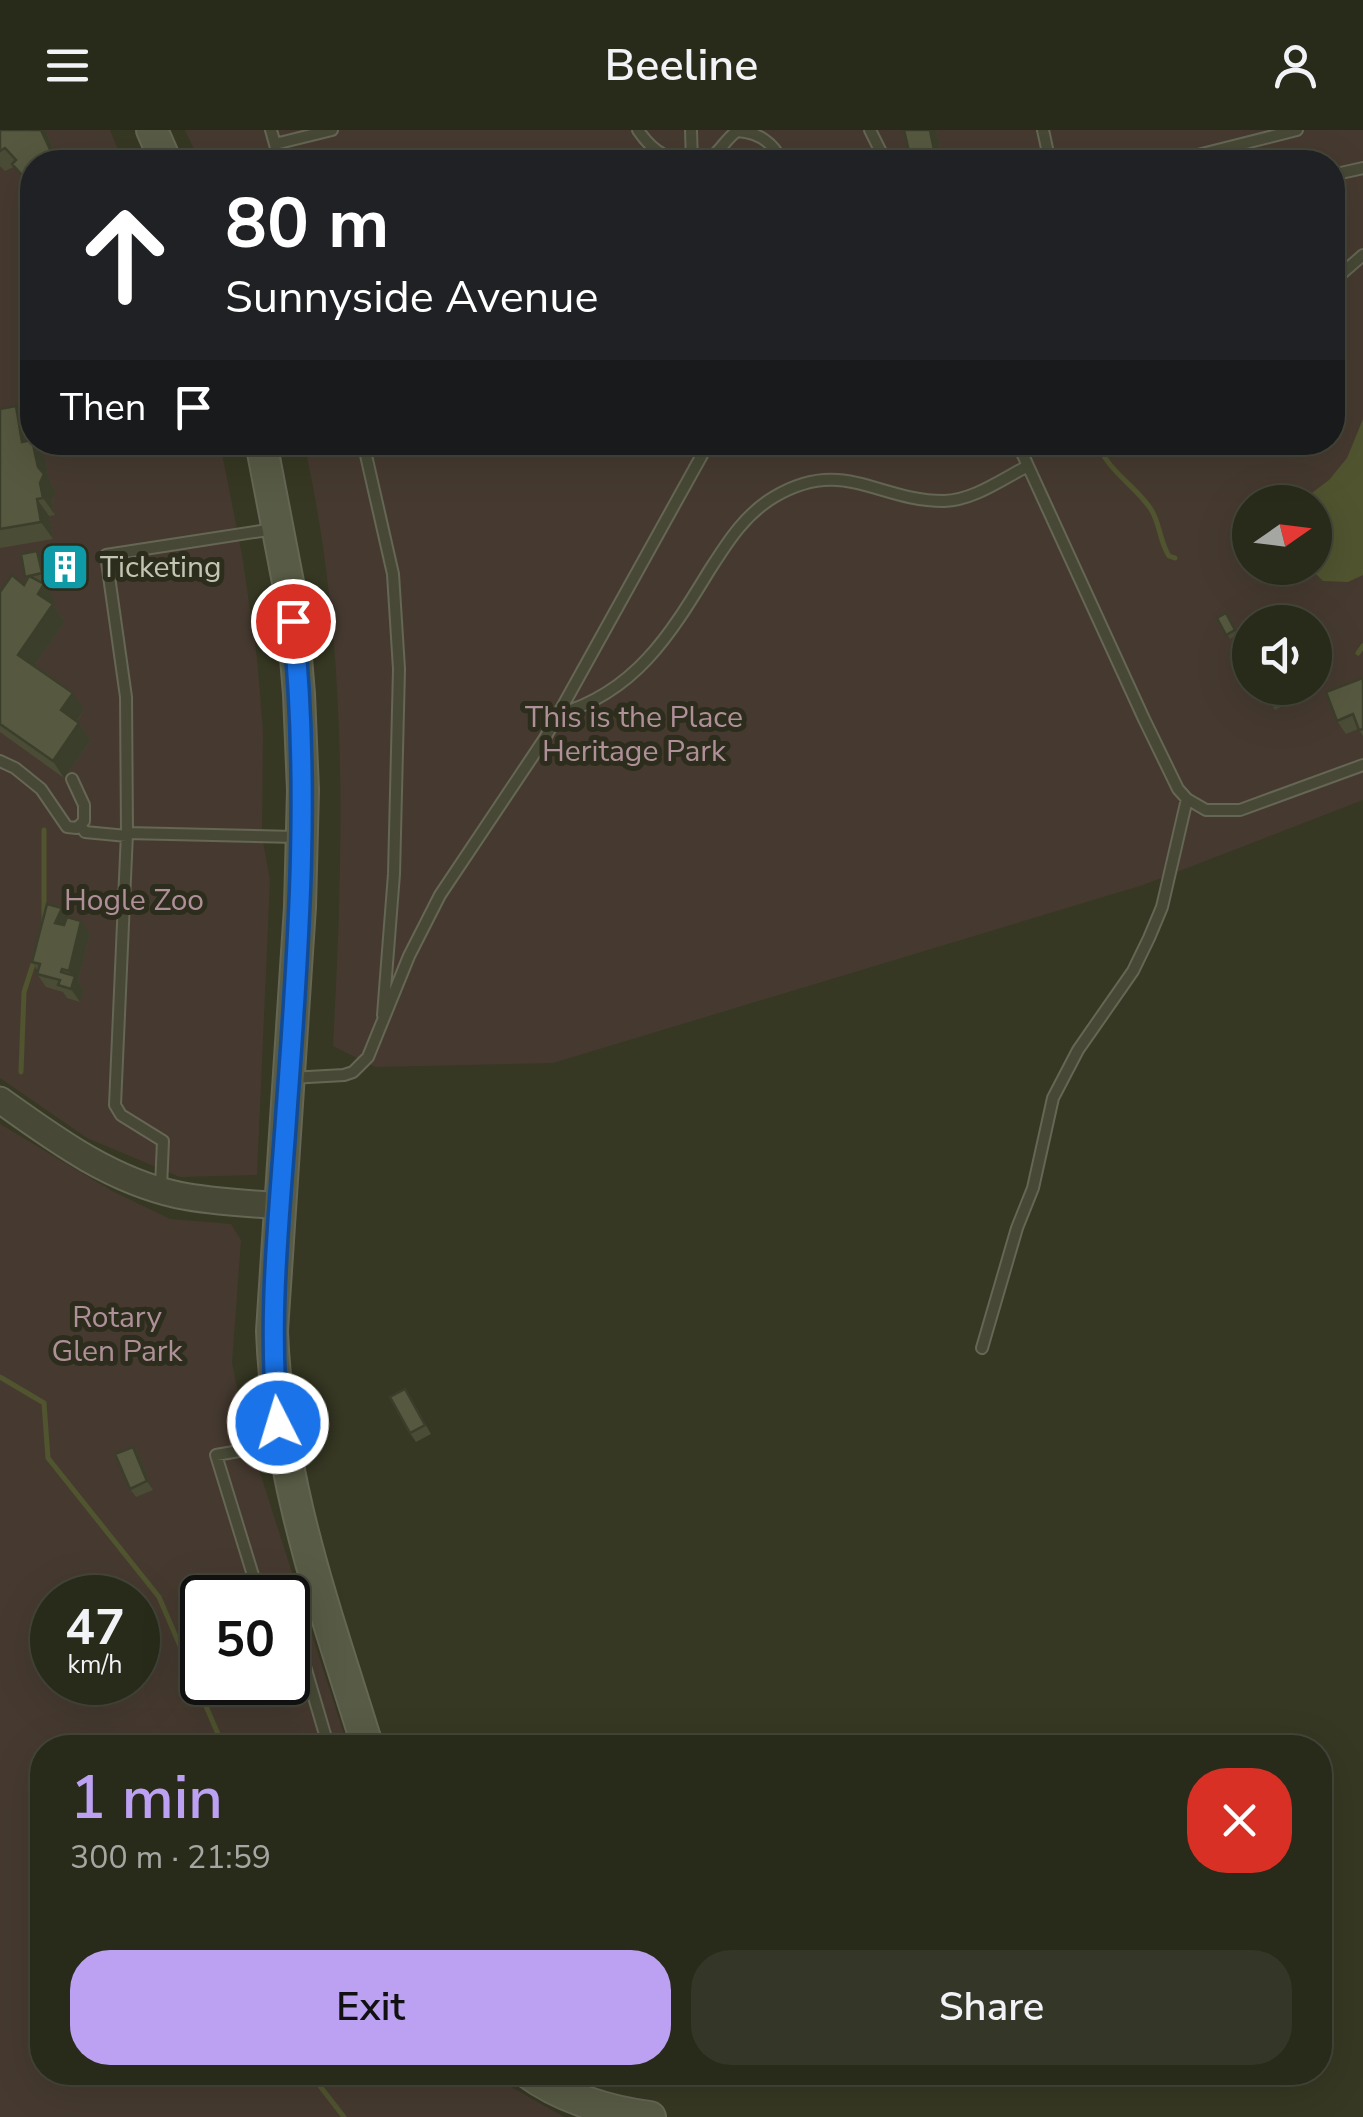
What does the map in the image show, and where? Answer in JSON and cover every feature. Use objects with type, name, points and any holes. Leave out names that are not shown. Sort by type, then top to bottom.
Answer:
[{"type":"main road","points":[[264,455],[291,598],[300,694],[302,837],[272,1332],[282,1444],[318,1593],[364,1735]]},
{"type":"main road","points":[[546,2085],[628,2114],[650,2117]]},
{"type":"street","points":[[0,1100],[91,1162],[161,1190],[280,1206]]},
{"type":"lane","points":[[271,130],[276,150]]},
{"type":"lane","points":[[274,144],[332,130]]},
{"type":"lane","points":[[638,130],[658,150]]},
{"type":"lane","points":[[1240,150],[1298,130]]},
{"type":"lane","points":[[721,150],[737,131],[755,134],[773,150]]},
{"type":"lane","points":[[367,455],[393,574],[399,670],[394,874],[382,1026]]},
{"type":"lane","points":[[1023,455],[1144,719],[1187,800],[1206,810],[1240,810],[1363,765]]},
{"type":"lane","points":[[289,1078],[354,1072],[368,1057],[409,956],[440,895],[558,715],[702,456]]},
{"type":"lane","points":[[558,715],[596,702],[653,655],[728,540],[773,498],[816,480],[836,478],[908,496],[959,499],[1028,466]]},
{"type":"lane","points":[[161,1190],[163,1141],[115,1105],[127,835],[126,697],[106,555],[280,528]]},
{"type":"lane","points":[[0,761],[41,789],[67,826],[84,821],[84,805],[72,779]]},
{"type":"lane","points":[[982,1348],[1017,1228],[1033,1188],[1054,1098],[1078,1050],[1133,971],[1149,938],[1162,907],[1187,800]]},
{"type":"lane","points":[[80,825],[86,832],[127,835],[302,837]]},
{"type":"lane","points":[[253,1575],[216,1455],[282,1444]]},
{"type":"lane","points":[[310,1683],[325,1735]]},
{"type":"green space","name":"Hogle Zoo","points":[[0,130],[110,130],[118,150],[20,150],[20,455],[222,455],[242,555],[263,731],[262,836],[270,880],[257,1175],[180,1177],[87,1138],[0,1078]]},
{"type":"green space","name":"This is the Place Heritage Park","points":[[185,130],[1363,130],[1363,800],[1143,885],[553,1063],[375,1067],[333,1046],[341,819],[336,668],[329,593],[306,455],[1345,455],[1345,150],[194,150]]},
{"type":"green space","name":"Rotary Glen Park","points":[[0,1124],[112,1191],[170,1219],[231,1224],[241,1240],[232,1363],[244,1423],[293,1575],[180,1575],[180,1705],[310,1705],[310,1629],[344,1735],[30,1735],[30,2085],[508,2085],[564,2117],[0,2117]]},
{"type":"shaded area","points":[[1363,419],[1363,575],[1348,582],[1332,581],[1332,485],[1322,485],[1347,458]]},
{"type":"building","points":[[0,130],[41,130],[50,150],[20,150],[20,173],[12,164],[16,160],[5,148],[0,151]]},
{"type":"building","points":[[904,130],[930,130],[934,150],[909,150]]},
{"type":"building","points":[[16,406],[20,455],[35,455],[44,474],[40,483],[43,498],[37,499],[41,522],[0,529],[0,409]]},
{"type":"building","points":[[66,544],[76,553],[71,564],[47,569],[43,550]]},
{"type":"building","points":[[37,551],[42,573],[25,577],[21,554]]},
{"type":"building","points":[[12,575],[24,585],[29,576],[44,584],[38,594],[53,604],[18,655],[73,693],[61,710],[79,723],[53,761],[0,724],[0,592]]},
{"type":"building","points":[[1226,613],[1232,632],[1226,635],[1217,618]]},
{"type":"building","points":[[1363,678],[1363,729],[1359,730],[1353,714],[1337,721],[1331,705],[1332,690]]},
{"type":"building","points":[[47,904],[62,908],[55,923],[64,925],[67,917],[81,921],[69,971],[61,972],[75,976],[71,989],[58,985],[60,980],[37,974],[40,964],[32,962]]},
{"type":"building","points":[[405,1389],[425,1425],[410,1433],[390,1397]]},
{"type":"building","points":[[133,1447],[147,1481],[130,1489],[115,1454]]},
{"type":"waterway","points":[[1104,455],[1152,511],[1166,551],[1175,558]]},
{"type":"waterway","points":[[1358,653],[1363,646]]},
{"type":"waterway","points":[[44,830],[44,922]]},
{"type":"waterway","points":[[21,1072],[24,992],[34,961]]},
{"type":"waterway","points":[[0,1377],[44,1403],[48,1458],[159,1597],[218,1735]]},
{"type":"waterway","points":[[319,2085],[344,2117]]},
{"type":"place","name":"Ticketing","points":[[65,567]]},
{"type":"route","points":[[278,1423],[272,1332],[302,872],[302,743],[293,621]]}]
